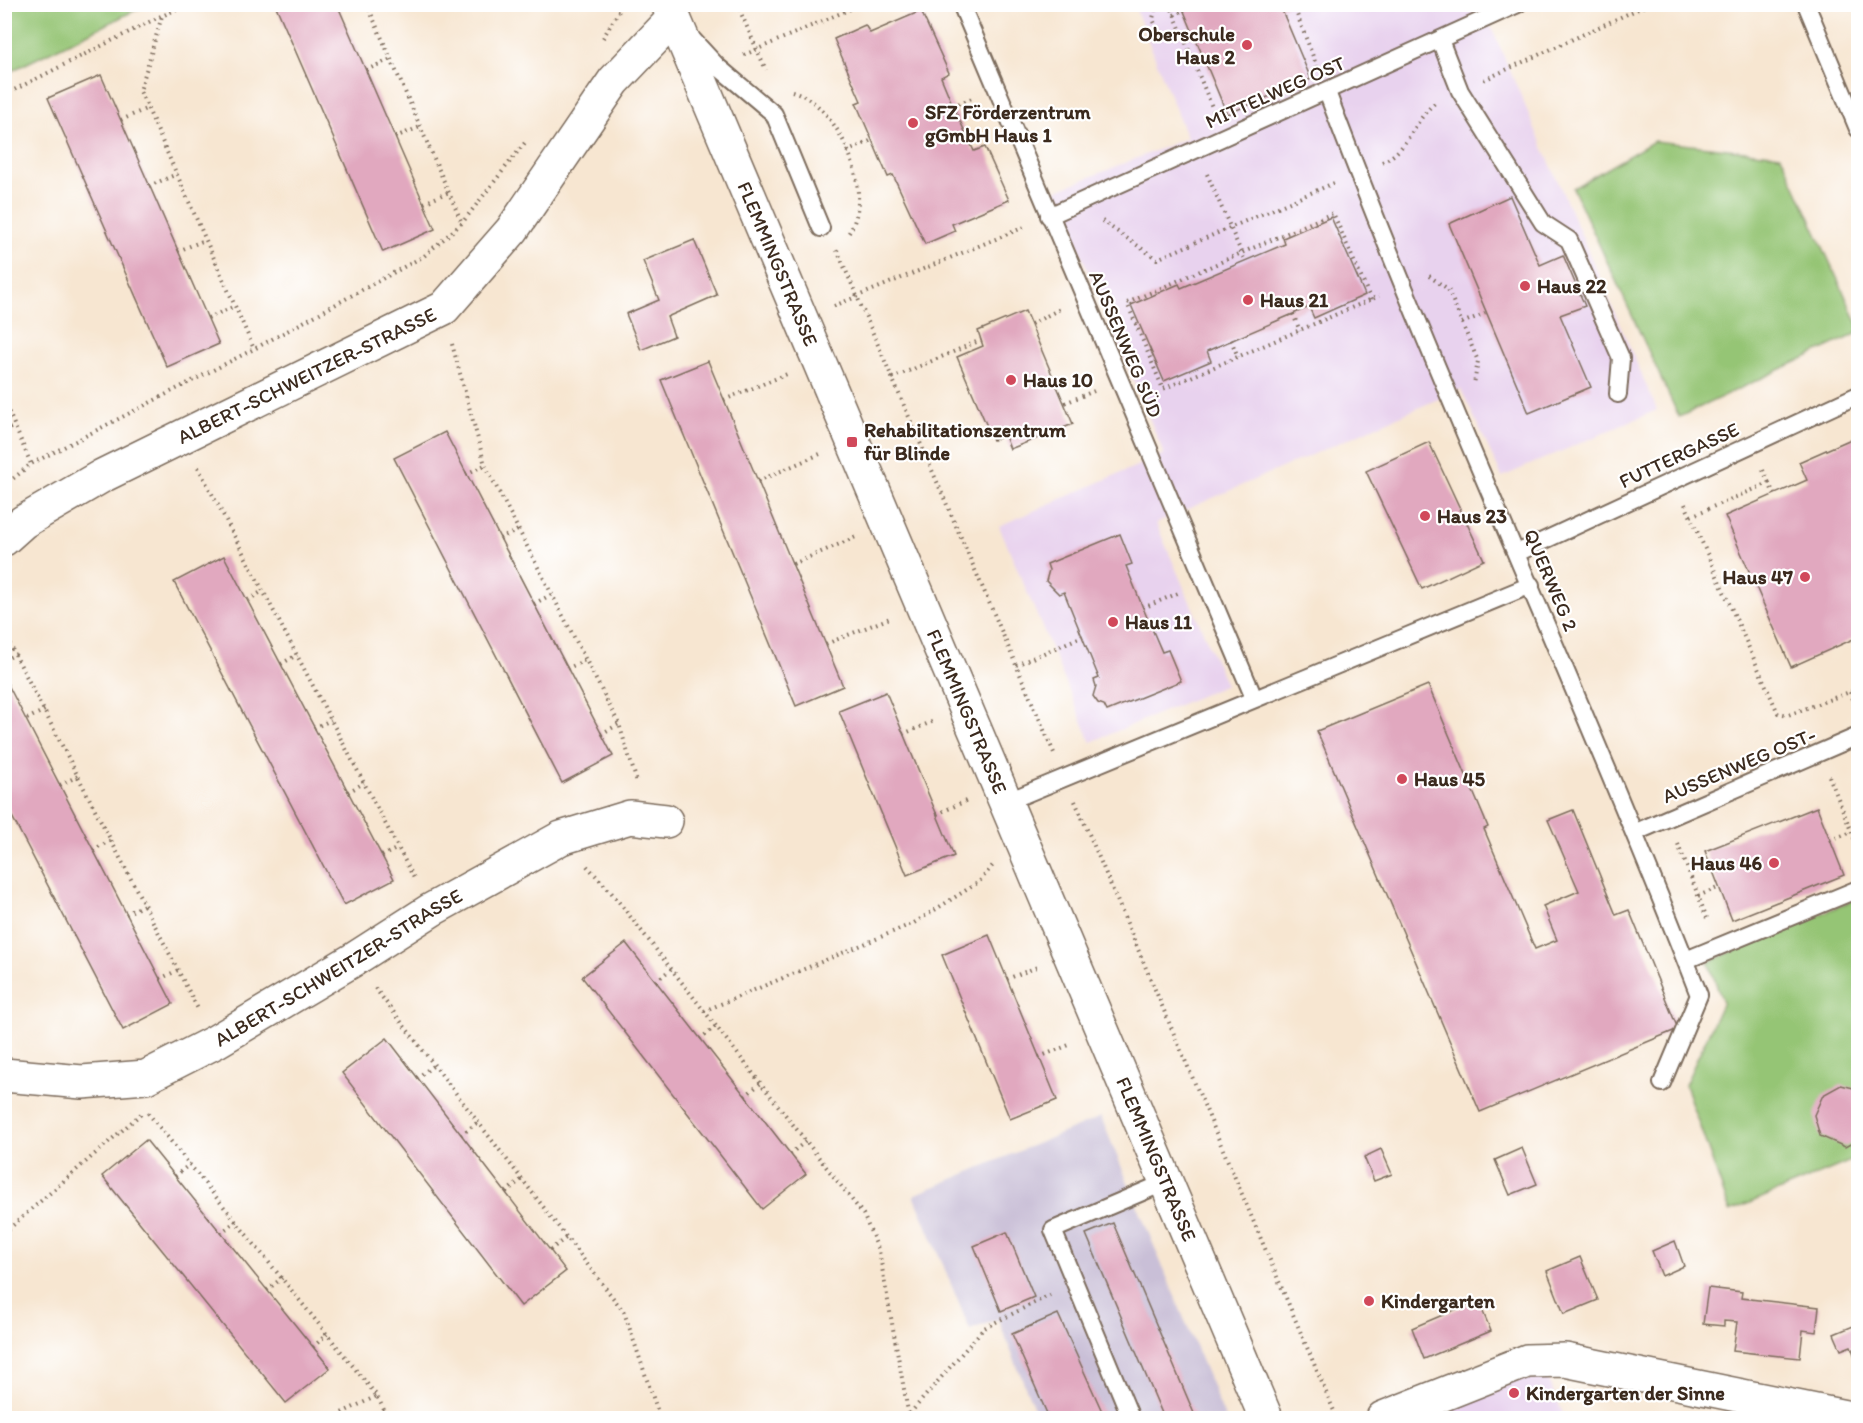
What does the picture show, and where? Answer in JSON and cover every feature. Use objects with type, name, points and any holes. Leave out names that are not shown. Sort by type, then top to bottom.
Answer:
[{"type":"street","name":"ALBERT-SCHWEITZER-STRASSE","points":[[4,539],[23,522],[92,482],[444,308],[512,230],[614,81],[671,11]]},
{"type":"street","name":"FLEMMINGSTRASSE","points":[[671,11],[1266,1419]]},
{"type":"street","name":"ALBERT-SCHWEITZER-STRASSE","points":[[4,1075],[82,1082],[146,1077],[215,1042],[353,960],[430,910],[561,838],[630,817],[666,821]]},
{"type":"street","points":[[1383,1419],[1527,1361],[1566,1360],[1850,1419]]},
{"type":"lane","name":"AUSSENWEG SÜD","points":[[960,4],[1254,698]]},
{"type":"lane","name":"MITTELWEG OST","points":[[1049,216],[1224,139],[1518,4]]},
{"type":"lane","points":[[1806,4],[1858,129]]},
{"type":"lane","points":[[671,11],[717,66],[774,114],[821,228]]},
{"type":"lane","points":[[1440,40],[1460,91],[1543,223],[1569,240],[1621,358],[1618,394]]},
{"type":"lane","name":"QUERWEG 2","points":[[1327,92],[1405,286],[1636,832],[1700,995],[1662,1083]]},
{"type":"lane","name":"FUTTERGASSE","points":[[1517,552],[1858,395]]},
{"type":"lane","points":[[1006,802],[1531,585]]},
{"type":"lane","name":"AUSSENWEG OST-","points":[[1636,832],[1858,736]]},
{"type":"lane","points":[[1686,960],[1858,889]]},
{"type":"lane","points":[[1131,1419],[1053,1230],[1166,1182]]},
{"type":"path","points":[[4,95],[188,4]]},
{"type":"path","points":[[367,4],[462,223]]},
{"type":"path","points":[[600,42],[623,4]]},
{"type":"path","points":[[717,66],[862,4]]},
{"type":"path","points":[[1156,4],[1153,19],[1161,32],[1167,36],[1183,36]]},
{"type":"path","points":[[1170,4],[1224,139]]},
{"type":"path","points":[[1293,4],[1327,92]]},
{"type":"path","points":[[1076,204],[1157,259],[1393,158],[1405,144],[1416,122],[1435,103],[1649,4]]},
{"type":"path","points":[[1174,15],[1184,10]]},
{"type":"path","points":[[162,16],[140,91],[254,349]]},
{"type":"path","points":[[366,70],[391,59]]},
{"type":"path","points":[[121,120],[148,108]]},
{"type":"path","points":[[395,137],[420,127]]},
{"type":"path","points":[[4,486],[31,464],[254,349],[424,256],[462,223],[533,133]]},
{"type":"path","points":[[847,152],[872,140]]},
{"type":"path","points":[[1197,150],[1245,261]]},
{"type":"path","points":[[149,186],[177,174]]},
{"type":"path","points":[[424,203],[449,192]]},
{"type":"path","points":[[1371,300],[1333,213],[1127,303],[1163,389],[1405,286]]},
{"type":"path","points":[[800,320],[1049,216]]},
{"type":"path","points":[[178,252],[205,240]]},
{"type":"path","points":[[858,297],[1065,777],[1337,1419]]},
{"type":"path","points":[[1031,324],[1084,297]]},
{"type":"path","points":[[208,318],[235,306]]},
{"type":"path","points":[[444,308],[460,379],[485,465],[619,724],[638,780],[630,817]]},
{"type":"path","points":[[1462,323],[1486,313]]},
{"type":"path","points":[[1293,314],[1300,331]]},
{"type":"path","points":[[892,378],[981,340]]},
{"type":"path","points":[[1231,340],[1238,357]]},
{"type":"path","points":[[724,400],[818,361]]},
{"type":"path","points":[[1065,404],[1118,380]]},
{"type":"path","points":[[4,401],[31,464]]},
{"type":"path","points":[[4,431],[15,426]]},
{"type":"path","points":[[182,437],[430,910]]},
{"type":"path","points":[[758,481],[852,441]]},
{"type":"path","points":[[466,474],[485,465]]},
{"type":"path","points":[[1691,516],[1768,483],[1774,494]]},
{"type":"path","points":[[792,564],[887,524]]},
{"type":"path","points":[[1694,524],[1778,713],[1788,715],[1858,689]]},
{"type":"path","points":[[500,539],[518,530]]},
{"type":"path","points":[[1143,608],[1204,582]]},
{"type":"path","points":[[248,600],[263,591]]},
{"type":"path","points":[[534,604],[552,594]]},
{"type":"path","points":[[826,644],[921,605]]},
{"type":"path","points":[[4,633],[215,1042]]},
{"type":"path","points":[[1016,665],[1083,636]]},
{"type":"path","points":[[4,660],[16,654]]},
{"type":"path","points":[[281,664],[297,656]]},
{"type":"path","points":[[567,669],[585,660]]},
{"type":"path","points":[[1850,692],[1858,713]]},
{"type":"path","points":[[27,720],[45,710]]},
{"type":"path","points":[[314,728],[331,720]]},
{"type":"path","points":[[601,734],[619,724]]},
{"type":"path","points":[[1820,753],[1858,847]]},
{"type":"path","points":[[60,785],[78,776]]},
{"type":"path","points":[[348,792],[364,783]]},
{"type":"path","points":[[1668,818],[1718,947]]},
{"type":"path","points":[[1830,840],[1852,831]]},
{"type":"path","points":[[704,1011],[914,923],[979,882],[1018,832]]},
{"type":"path","points":[[561,838],[611,892],[863,1214],[879,1251],[907,1418]]},
{"type":"path","points":[[93,850],[111,840]]},
{"type":"path","points":[[382,856],[398,848]]},
{"type":"path","points":[[1698,896],[1720,887]]},
{"type":"path","points":[[126,914],[144,905]]},
{"type":"path","points":[[353,960],[624,1312],[660,1419]]},
{"type":"path","points":[[656,981],[671,969]]},
{"type":"path","points":[[160,979],[178,970]]},
{"type":"path","points":[[700,1038],[716,1026]]},
{"type":"path","points":[[417,1078],[434,1065]]},
{"type":"path","points":[[745,1096],[761,1083]]},
{"type":"path","points":[[4,1233],[146,1110],[377,1396],[388,1419]]},
{"type":"path","points":[[461,1135],[478,1122]]},
{"type":"path","points":[[790,1154],[806,1141]]},
{"type":"path","points":[[175,1176],[190,1164]]},
{"type":"path","points":[[506,1192],[522,1179]]},
{"type":"path","points":[[221,1233],[236,1221]]},
{"type":"path","points":[[550,1250],[567,1237]]},
{"type":"path","points":[[267,1290],[282,1278]]},
{"type":"path","points":[[907,1418],[984,1328],[1075,1283]]},
{"type":"path","points":[[313,1347],[327,1334]]},
{"type":"path","points":[[331,1419],[377,1396]]},
{"type":"shaded area","points":[[1134,5],[1502,5],[1485,13],[1657,410],[1502,477],[1461,389],[1156,523],[1226,685],[1091,742],[999,526],[1164,454],[1055,191],[1187,138]]},
{"type":"shaded area","points":[[1101,1117],[1225,1418],[1038,1418],[998,1319],[970,1330],[914,1195]]},
{"type":"shaded area","name":"Kindergarten der Sinne","points":[[1542,1367],[1565,1418],[1408,1418]]},
{"type":"green space","points":[[5,4],[146,4],[146,5],[5,74]]},
{"type":"green space","points":[[1654,141],[1781,155],[1858,324],[1858,333],[1679,417],[1573,188]]},
{"type":"green space","points":[[1858,898],[1858,1158],[1730,1211],[1685,1085],[1723,1002],[1708,962]]},
{"type":"building","points":[[275,4],[337,4],[435,229],[383,252]]},
{"type":"building","name":"Oberschule Haus 2","points":[[1181,4],[1289,4],[1281,8],[1311,79],[1227,114]]},
{"type":"building","name":"SFZ Förderzentrum gGmbH Haus 1","points":[[921,11],[949,73],[941,77],[953,106],[974,151],[985,147],[1009,200],[952,224],[955,231],[925,244],[893,175],[888,177],[856,103],[861,101],[834,39],[865,25],[870,33]]},
{"type":"building","points":[[101,75],[219,344],[167,367],[48,98]]},
{"type":"building","name":"Haus 22","points":[[1510,196],[1540,265],[1563,255],[1585,306],[1560,315],[1591,387],[1529,413],[1449,224]]},
{"type":"building","name":"Haus 21","points":[[1331,217],[1365,295],[1314,318],[1309,307],[1207,351],[1211,361],[1164,381],[1131,305],[1179,284],[1181,288],[1285,244],[1283,238]]},
{"type":"building","points":[[694,240],[717,295],[667,317],[674,336],[641,350],[626,314],[659,300],[643,261]]},
{"type":"building","name":"Haus 10","points":[[1025,311],[1073,424],[1010,449],[1005,436],[993,440],[957,357],[983,346],[978,331]]},
{"type":"building","points":[[708,361],[843,686],[796,706],[661,380]]},
{"type":"building","points":[[445,432],[613,756],[562,783],[394,458]]},
{"type":"building","name":"Haus 47","points":[[1858,436],[1858,637],[1791,667],[1725,516],[1807,480],[1799,462]]},
{"type":"building","name":"Haus 23","points":[[1429,442],[1484,560],[1422,589],[1366,471]]},
{"type":"building","name":"Haus 11","points":[[1120,534],[1132,564],[1126,566],[1143,608],[1162,652],[1168,650],[1181,681],[1107,711],[1104,705],[1098,703],[1093,696],[1096,686],[1094,680],[1099,678],[1064,592],[1059,594],[1046,581],[1049,570],[1047,564]]},
{"type":"building","points":[[224,556],[394,879],[344,905],[174,582]]},
{"type":"building","points":[[4,677],[173,1004],[123,1030],[4,801]]},
{"type":"building","points":[[1428,685],[1488,827],[1484,829],[1535,949],[1557,940],[1543,906],[1579,891],[1548,820],[1573,810],[1616,915],[1629,910],[1678,1029],[1480,1112],[1317,731]]},
{"type":"building","points":[[886,692],[954,856],[907,875],[839,711]]},
{"type":"building","name":"Haus 46","points":[[1817,807],[1844,875],[1732,920],[1705,851]]},
{"type":"building","points":[[989,935],[1057,1100],[1010,1119],[942,955]]},
{"type":"building","points":[[626,943],[806,1174],[762,1209],[582,977]]},
{"type":"building","points":[[387,1038],[566,1271],[521,1306],[342,1073]]},
{"type":"building","points":[[1841,1085],[1858,1089],[1858,1140],[1845,1147],[1820,1136],[1814,1115],[1823,1095]]},
{"type":"building","points":[[146,1140],[330,1368],[286,1403],[102,1176]]},
{"type":"building","points":[[1522,1148],[1537,1184],[1510,1195],[1495,1160]]},
{"type":"building","points":[[1381,1149],[1392,1174],[1374,1181],[1364,1157]]},
{"type":"building","points":[[1113,1223],[1196,1418],[1164,1418],[1086,1234]]},
{"type":"building","points":[[1007,1232],[1034,1297],[1001,1311],[974,1246]]},
{"type":"building","points":[[1675,1241],[1684,1266],[1662,1276],[1652,1251]]},
{"type":"building","points":[[1580,1257],[1598,1300],[1564,1314],[1547,1271]]},
{"type":"building","points":[[1708,1288],[1742,1292],[1741,1298],[1819,1307],[1816,1332],[1803,1330],[1800,1358],[1733,1351],[1737,1322],[1724,1321],[1724,1326],[1703,1324]]},
{"type":"building","points":[[1478,1300],[1491,1331],[1424,1359],[1412,1328]]},
{"type":"building","points":[[1058,1314],[1105,1418],[1049,1418],[1012,1334]]},
{"type":"building","points":[[1858,1324],[1858,1365],[1851,1346],[1841,1350],[1834,1334]]},
{"type":"place","name":"Oberschule Haus 2","points":[[1247,45]]},
{"type":"place","name":"SFZ Förderzentrum gGmbH Haus 1","points":[[913,123]]},
{"type":"place","name":"Haus 22","points":[[1525,286]]},
{"type":"place","name":"Haus 21","points":[[1248,300]]},
{"type":"place","name":"Haus 10","points":[[1011,380]]},
{"type":"place","name":"Rehabilitationszentrum für Blinde","points":[[852,442]]},
{"type":"place","name":"Haus 23","points":[[1425,516]]},
{"type":"place","name":"Haus 47","points":[[1805,577]]},
{"type":"place","name":"Haus 11","points":[[1113,622]]},
{"type":"place","name":"Haus 45","points":[[1402,779]]},
{"type":"place","name":"Haus 46","points":[[1774,863]]},
{"type":"place","name":"Kindergarten","points":[[1369,1301]]},
{"type":"place","name":"Kindergarten der Sinne","points":[[1514,1393]]}]
